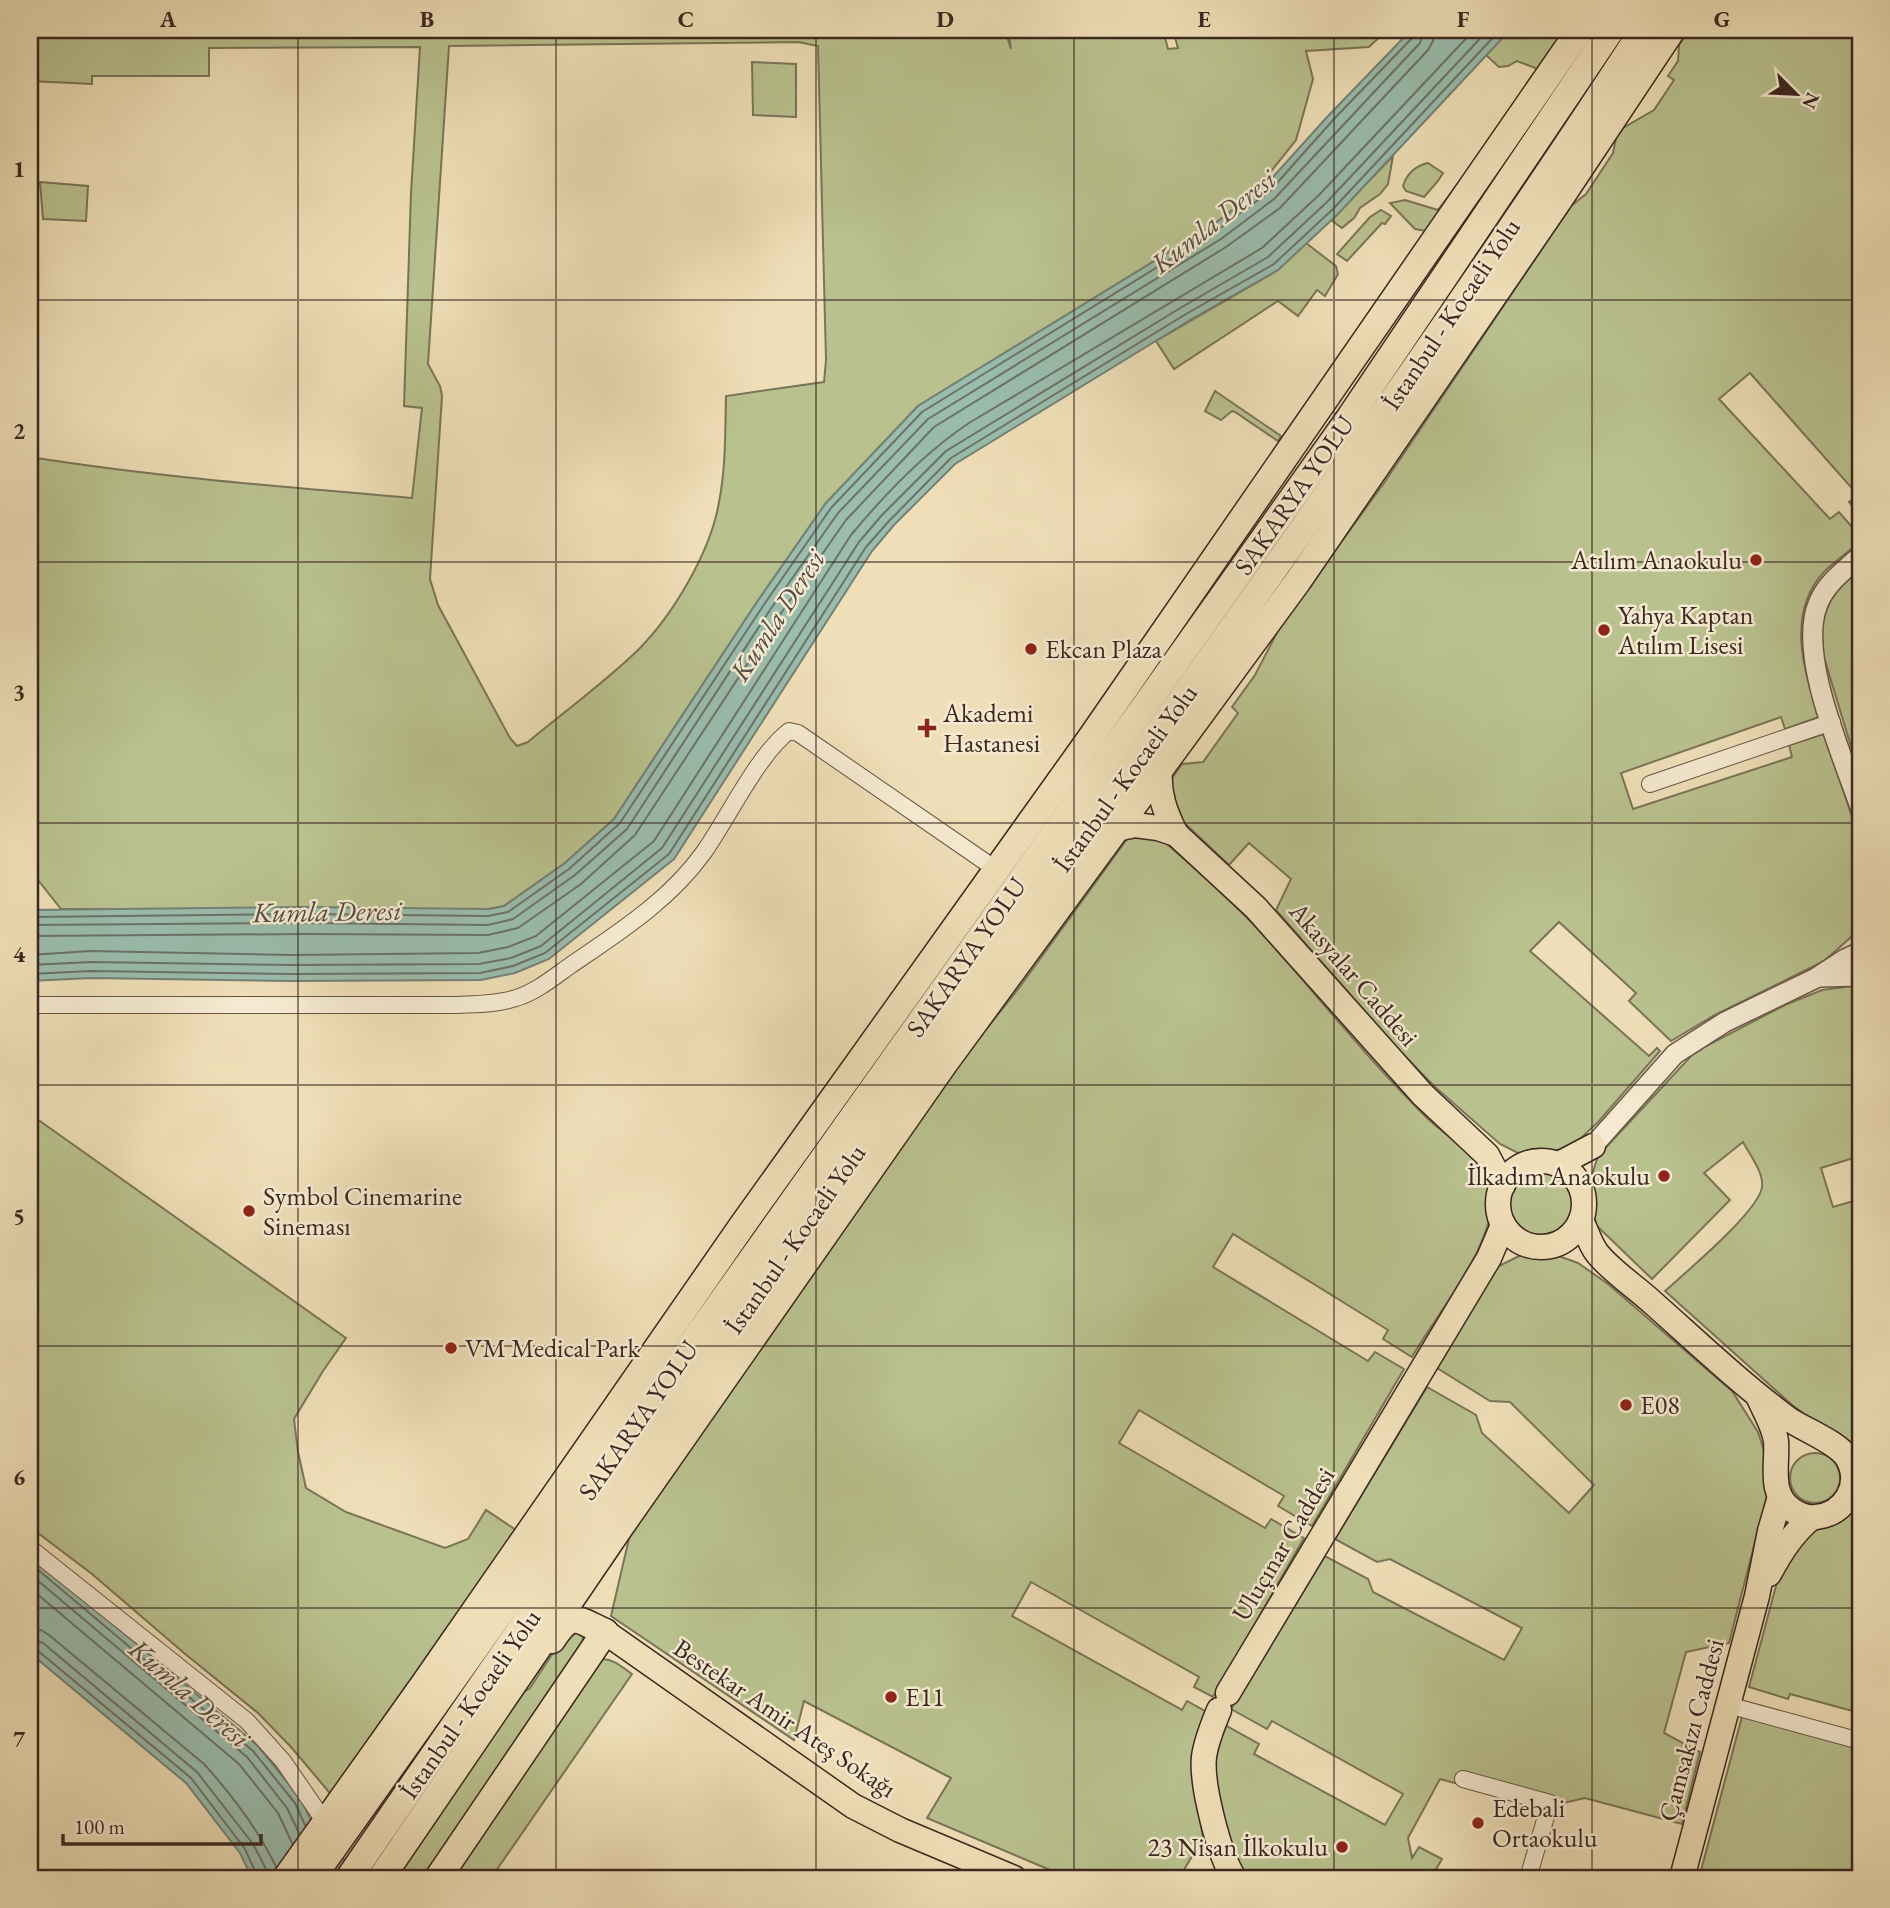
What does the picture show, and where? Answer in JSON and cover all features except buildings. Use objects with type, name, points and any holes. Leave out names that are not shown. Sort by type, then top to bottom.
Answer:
[{"type":"highway","points":[[286,1878],[325,1834],[424,1684],[742,1226],[1090,739],[1580,30]]},
{"type":"highway","name":"SAKARYA YOLU","points":[[312,1878],[325,1834],[1340,431],[1611,30]]},
{"type":"highway","name":"İstanbul - Kocaeli Yolu","points":[[353,1872],[773,1268],[1210,660],[1471,286],[1643,30]]},
{"type":"highway","points":[[381,1878],[592,1569],[937,1075],[1298,581],[1672,30]]},
{"type":"highway","points":[[1419,314],[1530,103]]},
{"type":"highway","points":[[1210,660],[1393,442]]},
{"type":"highway","points":[[592,1569],[586,1585],[588,1611],[605,1632]]},
{"type":"highway","points":[[510,1690],[534,1667],[567,1621],[575,1619],[605,1632]]},
{"type":"highway","points":[[438,1878],[605,1632]]},
{"type":"main road","points":[[1160,769],[1158,789],[1175,834]]},
{"type":"main road","points":[[1116,829],[1135,825],[1158,828],[1175,834]]},
{"type":"main road","name":"Akasyalar Caddesi","points":[[1175,834],[1256,908],[1423,1095],[1487,1155]]},
{"type":"main road","points":[[1568,1171],[1593,1146]]},
{"type":"main road","points":[[1487,1155],[1520,1165],[1542,1160],[1568,1171],[1583,1196],[1584,1206],[1581,1220],[1573,1233],[1562,1242],[1539,1247],[1511,1233],[1499,1216],[1503,1185],[1520,1165]]},
{"type":"main road","points":[[1487,1155],[1503,1185]]},
{"type":"main road","points":[[1581,1220],[1597,1253],[1758,1396],[1792,1421],[1843,1451],[1853,1472],[1854,1482],[1849,1504],[1827,1516],[1811,1518],[1787,1507],[1776,1484],[1776,1438],[1758,1396]]},
{"type":"main road","name":"Uluçınar Caddesi","points":[[1232,1876],[1211,1812],[1204,1768],[1207,1743],[1223,1701],[1489,1258],[1511,1233]]},
{"type":"main road","points":[[1562,1242],[1597,1253]]},
{"type":"main road","points":[[1777,1468],[1787,1451],[1798,1443],[1810,1440],[1843,1451]]},
{"type":"main road","name":"Çamsakızı Caddesi","points":[[1682,1878],[1757,1597],[1770,1531],[1780,1497]]},
{"type":"main road","name":"Çamsakızı Caddesi","points":[[1757,1597],[1784,1547],[1796,1531],[1811,1518]]},
{"type":"main road","name":"Bestekar Amir Ateş Sokağı","points":[[605,1632],[853,1806],[900,1830],[1014,1878]]},
{"type":"street","points":[[1860,556],[1829,584],[1818,603],[1812,631],[1818,679],[1860,807]]},
{"type":"street","points":[[1650,784],[1832,722]]},
{"type":"street","points":[[30,1005],[458,1005],[486,1004],[516,998],[536,989],[608,939],[685,876],[704,852],[771,748],[789,731],[798,733],[997,870]]},
{"type":"street","points":[[1593,1146],[1675,1054],[1725,1023],[1816,978],[1855,967],[1860,940]]},
{"type":"street","points":[[30,1548],[247,1721],[283,1761],[325,1834]]},
{"type":"street","points":[[1728,1705],[1860,1741]]},
{"type":"street","points":[[1463,1779],[1550,1803],[1528,1878]]},
{"type":"green space","points":[[30,30],[1005,30],[1011,49],[1008,30],[1163,30],[1168,49],[1178,48],[1173,30],[1387,30],[1369,47],[1306,51],[1313,79],[1296,140],[1253,194],[1213,225],[918,406],[826,503],[757,602],[614,819],[565,863],[504,906],[489,909],[61,909],[30,870],[30,457],[173,476],[412,498],[422,408],[404,406],[411,193],[420,47],[209,48],[209,76],[92,76],[92,84],[30,81]],"holes":[[[798,42],[818,46],[826,360],[824,382],[726,396],[724,463],[719,502],[708,541],[689,581],[664,619],[638,650],[528,742],[517,746],[510,738],[438,605],[430,579],[442,396],[440,386],[428,364],[449,46]]]},
{"type":"green space","points":[[1510,30],[1567,30],[1543,71],[1517,61],[1499,67],[1486,55]]},
{"type":"green space","points":[[1690,30],[1860,30],[1860,514],[1849,502],[1858,495],[1750,373],[1719,399],[1830,519],[1839,512],[1860,536],[1860,542],[1823,573],[1812,589],[1805,607],[1801,644],[1819,717],[1785,729],[1781,717],[1621,773],[1633,809],[1792,757],[1789,745],[1824,734],[1860,840],[1860,921],[1850,938],[1824,961],[1713,1016],[1671,1041],[1629,1001],[1636,993],[1559,922],[1530,951],[1649,1056],[1657,1048],[1660,1051],[1599,1121],[1576,1143],[1558,1150],[1518,1153],[1500,1144],[1435,1087],[1276,910],[1291,879],[1249,843],[1229,865],[1176,815],[1170,781],[1182,764],[1203,762],[1238,713],[1232,707],[1255,675],[1281,625],[1384,483],[1571,206],[1586,194],[1613,153],[1616,138],[1623,128],[1654,110],[1674,80],[1668,76],[1678,61],[1679,45]]},
{"type":"green space","points":[[752,62],[796,64],[796,117],[753,115]]},
{"type":"green space","points":[[1393,156],[1388,184],[1380,194],[1360,208],[1354,218],[1342,228],[1331,220]]},
{"type":"green space","points":[[1428,163],[1443,173],[1438,181],[1424,197],[1406,191],[1403,186],[1409,174],[1415,168]]},
{"type":"green space","points":[[1462,178],[1426,231],[1415,229],[1390,203],[1405,200],[1438,210]]},
{"type":"green space","points":[[40,182],[88,186],[86,221],[43,219]]},
{"type":"green space","points":[[1381,210],[1391,216],[1385,224],[1382,223],[1347,261],[1337,254],[1370,217]]},
{"type":"green space","points":[[1306,243],[1336,266],[1338,274],[1325,296],[1317,290],[1298,316],[1278,301],[1174,369],[1156,341],[1278,270]]},
{"type":"green space","points":[[1215,391],[1281,436],[1278,441],[1235,412],[1232,411],[1221,420],[1205,411]]},
{"type":"green space","points":[[1860,568],[1860,776],[1819,641],[1831,600]]},
{"type":"green space","points":[[1130,835],[1155,836],[1168,845],[1253,924],[1404,1095],[1474,1158],[1488,1177],[1492,1207],[1477,1252],[1465,1275],[1412,1357],[1383,1339],[1388,1330],[1233,1234],[1213,1267],[1368,1361],[1375,1352],[1404,1369],[1312,1526],[1278,1506],[1284,1496],[1139,1410],[1119,1443],[1265,1528],[1271,1519],[1304,1538],[1213,1697],[1194,1687],[1199,1677],[1031,1582],[1012,1616],[1182,1710],[1187,1701],[1205,1711],[1194,1745],[1192,1771],[1203,1838],[1179,1878],[1069,1878],[927,1818],[951,1778],[804,1701],[794,1740],[611,1616],[631,1530],[952,1072],[1019,988]]},
{"type":"green space","points":[[1860,985],[1860,1156],[1821,1168],[1833,1207],[1860,1199],[1860,1447],[1838,1440],[1791,1404],[1665,1291],[1735,1226],[1758,1198],[1762,1187],[1761,1176],[1743,1142],[1704,1173],[1730,1200],[1652,1279],[1596,1225],[1591,1199],[1591,1178],[1598,1156],[1692,1055],[1785,1005],[1822,990]]},
{"type":"green space","points":[[30,1114],[346,1338],[294,1419],[306,1488],[346,1512],[445,1548],[468,1539],[486,1510],[519,1532],[334,1798],[258,1713],[92,1574],[30,1527]]},
{"type":"green space","points":[[1541,1169],[1554,1171],[1565,1179],[1573,1190],[1573,1216],[1565,1227],[1554,1235],[1541,1237],[1528,1235],[1517,1227],[1509,1216],[1507,1203],[1509,1190],[1517,1179],[1528,1171]]},
{"type":"green space","points":[[1553,1254],[1578,1263],[1608,1284],[1732,1391],[1758,1432],[1772,1476],[1729,1643],[1686,1652],[1664,1733],[1700,1752],[1682,1824],[1585,1798],[1559,1804],[1550,1803],[1544,1807],[1440,1779],[1408,1838],[1412,1858],[1419,1847],[1442,1859],[1431,1878],[1248,1878],[1236,1861],[1215,1788],[1212,1755],[1223,1724],[1259,1744],[1254,1754],[1385,1825],[1403,1794],[1272,1721],[1267,1729],[1231,1709],[1325,1556],[1368,1579],[1373,1592],[1504,1660],[1522,1628],[1390,1559],[1377,1562],[1335,1539],[1427,1387],[1476,1415],[1482,1433],[1569,1513],[1594,1485],[1510,1402],[1490,1401],[1437,1368],[1497,1267],[1521,1255]]},
{"type":"green space","points":[[1815,1453],[1832,1461],[1840,1478],[1832,1495],[1815,1503],[1798,1495],[1790,1478],[1798,1461]]},
{"type":"green space","points":[[1860,1503],[1860,1713],[1790,1694],[1788,1699],[1749,1687],[1777,1582],[1793,1546],[1839,1509]]},
{"type":"green space","points":[[568,1630],[582,1634],[579,1653],[430,1878],[394,1878],[514,1698],[530,1688]]},
{"type":"green space","points":[[600,1659],[613,1661],[632,1674],[491,1878],[448,1878]]},
{"type":"green space","points":[[1744,1709],[1860,1741],[1860,1878],[1699,1878]]},
{"type":"water","name":"Kumla Deresi","points":[[1411,30],[1510,30],[1338,214],[1278,270],[1190,320],[955,464],[872,551],[674,859],[549,959],[515,973],[481,980],[91,978],[30,981],[30,910],[306,907],[489,909],[504,906],[565,863],[614,819],[757,602],[826,503],[918,406],[1213,225],[1264,187]]},
{"type":"water","name":"Kumla Deresi","points":[[30,1554],[258,1746],[301,1799],[317,1834],[364,1878],[252,1878],[240,1853],[186,1783],[30,1653]]},
{"type":"place","name":"Atılım Anaokulu","points":[[1756,560]]},
{"type":"place","name":"Yahya Kaptan Atılım Lisesi","points":[[1604,630]]},
{"type":"place","name":"Ekcan Plaza","points":[[1031,649]]},
{"type":"place","name":"Akademi Hastanesi","points":[[927,728]]},
{"type":"place","name":"İlkadım Anaokulu","points":[[1664,1176]]},
{"type":"place","name":"Symbol Cinemarine Sineması","points":[[249,1211]]},
{"type":"place","name":"VM Medical Park","points":[[451,1348]]},
{"type":"place","name":"E08","points":[[1626,1405]]},
{"type":"place","name":"E11","points":[[891,1697]]},
{"type":"place","name":"Edebali Ortaokulu","points":[[1478,1823]]},
{"type":"place","name":"23 Nisan İlkokulu","points":[[1342,1847]]}]
